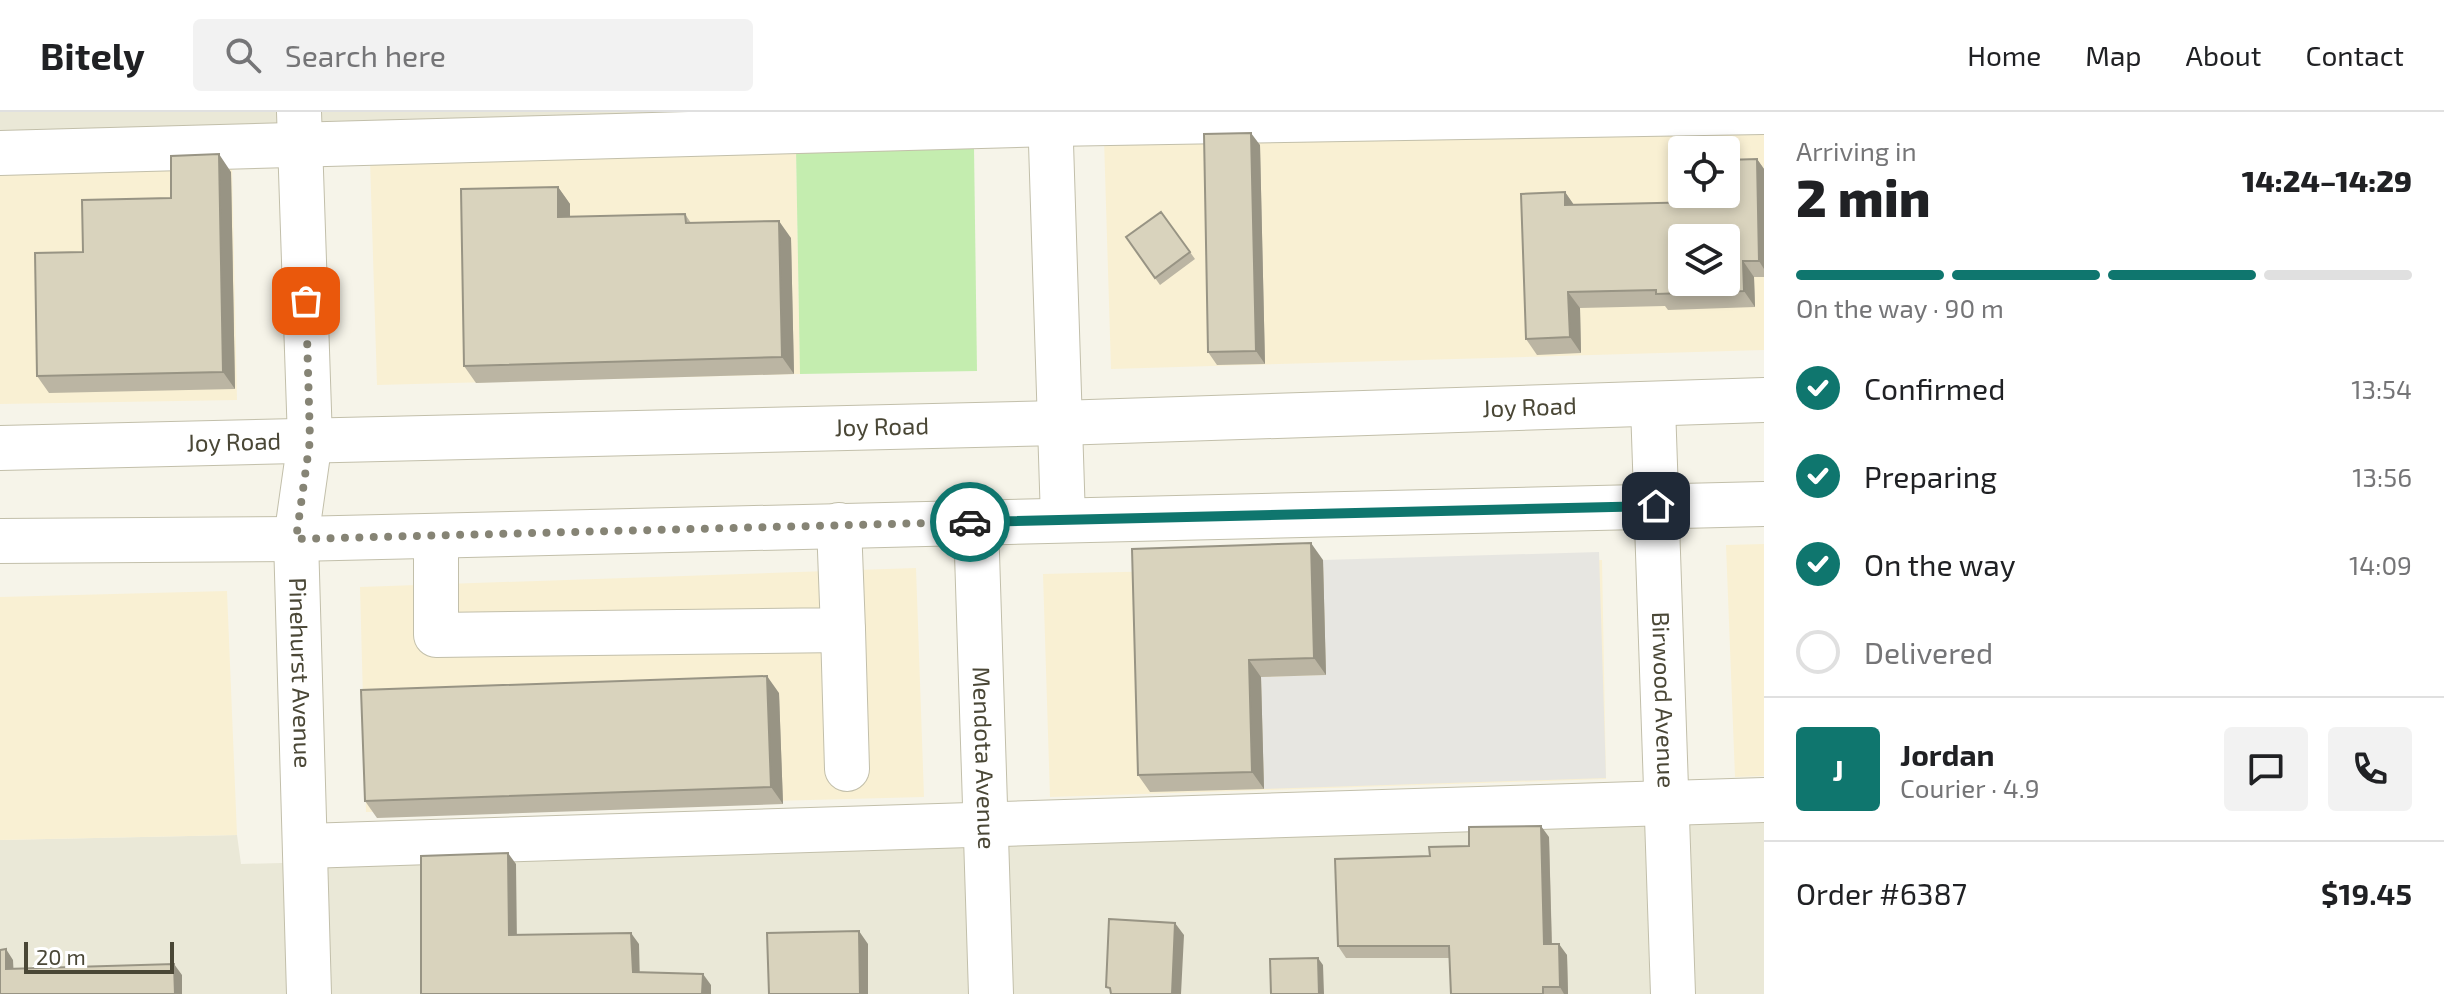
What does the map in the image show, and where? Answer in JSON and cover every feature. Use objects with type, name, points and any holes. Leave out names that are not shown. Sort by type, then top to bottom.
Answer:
[{"type":"street","points":[[0,153],[300,128],[1764,112]]},
{"type":"street","points":[[1051,118],[1063,519]]},
{"type":"street","name":"Pinehurst Avenue","points":[[300,128],[310,440],[296,539],[309,994]]},
{"type":"street","name":"Joy Road","points":[[0,448],[1059,423],[1764,400]]},
{"type":"street","name":"Birwood Avenue","points":[[1653,406],[1673,994]]},
{"type":"street","points":[[0,541],[296,539],[1764,504]]},
{"type":"street","name":"Mendota Avenue","points":[[976,522],[991,994]]},
{"type":"street","points":[[839,525],[847,769]]},
{"type":"street","points":[[436,536],[436,635],[843,630]]},
{"type":"street","points":[[305,846],[1764,800]]},
{"type":"shaded area","points":[[0,112],[862,112],[0,131]]},
{"type":"shaded area","points":[[1764,121],[1764,350],[1111,369],[1104,139]]},
{"type":"shaded area","points":[[796,149],[800,374],[377,385],[370,160]]},
{"type":"shaded area","points":[[232,163],[237,400],[0,404],[0,168]]},
{"type":"shaded area","points":[[1764,544],[1764,776],[1735,777],[1726,545]]},
{"type":"shaded area","points":[[1599,552],[1606,778],[1264,789],[1261,677],[1326,675],[1323,560]]},
{"type":"shaded area","points":[[1602,560],[1606,779],[1050,797],[1043,574]]},
{"type":"shaded area","points":[[916,568],[924,797],[366,812],[360,587]]},
{"type":"shaded area","points":[[227,591],[237,835],[0,840],[0,597]]},
{"type":"shaded area","points":[[1764,822],[1764,994],[0,994],[0,840],[237,835],[241,864]]},
{"type":"green space","points":[[974,147],[977,371],[800,374],[796,149]]},
{"type":"building","points":[[1251,133],[1256,351],[1208,352],[1204,134]]},
{"type":"building","points":[[219,154],[223,372],[37,376],[35,253],[83,252],[82,200],[171,198],[171,156]]},
{"type":"building","points":[[1757,159],[1759,261],[1743,261],[1744,291],[1740,291],[1740,224],[1668,224],[1668,294],[1656,294],[1656,290],[1568,292],[1570,337],[1526,339],[1521,194],[1565,192],[1565,205],[1668,203],[1668,208],[1740,208],[1740,160]]},
{"type":"building","points":[[558,187],[558,217],[685,214],[686,223],[779,221],[782,357],[464,366],[461,189]]},
{"type":"building","points":[[1161,212],[1190,252],[1155,278],[1126,237]]},
{"type":"building","points":[[1311,543],[1314,658],[1249,660],[1252,772],[1138,775],[1132,549]]},
{"type":"building","points":[[767,676],[771,787],[365,801],[361,690]]},
{"type":"building","points":[[1541,826],[1544,944],[1559,944],[1560,987],[1543,987],[1543,994],[1451,994],[1449,946],[1338,946],[1335,859],[1430,856],[1429,847],[1469,846],[1469,827]]},
{"type":"building","points":[[508,853],[509,935],[631,933],[633,972],[703,974],[702,994],[421,994],[421,856]]},
{"type":"building","points":[[1109,919],[1175,923],[1172,994],[1111,994],[1110,988],[1106,987]]},
{"type":"building","points":[[859,931],[860,994],[769,994],[767,933]]},
{"type":"building","points":[[6,949],[6,969],[174,964],[175,994],[0,994],[0,950]]},
{"type":"building","points":[[1318,958],[1319,994],[1271,994],[1270,959]]},
{"type":"way so far","points":[[306,301],[310,440],[296,539],[970,522]]},
{"type":"route","points":[[970,522],[1656,506]]}]
